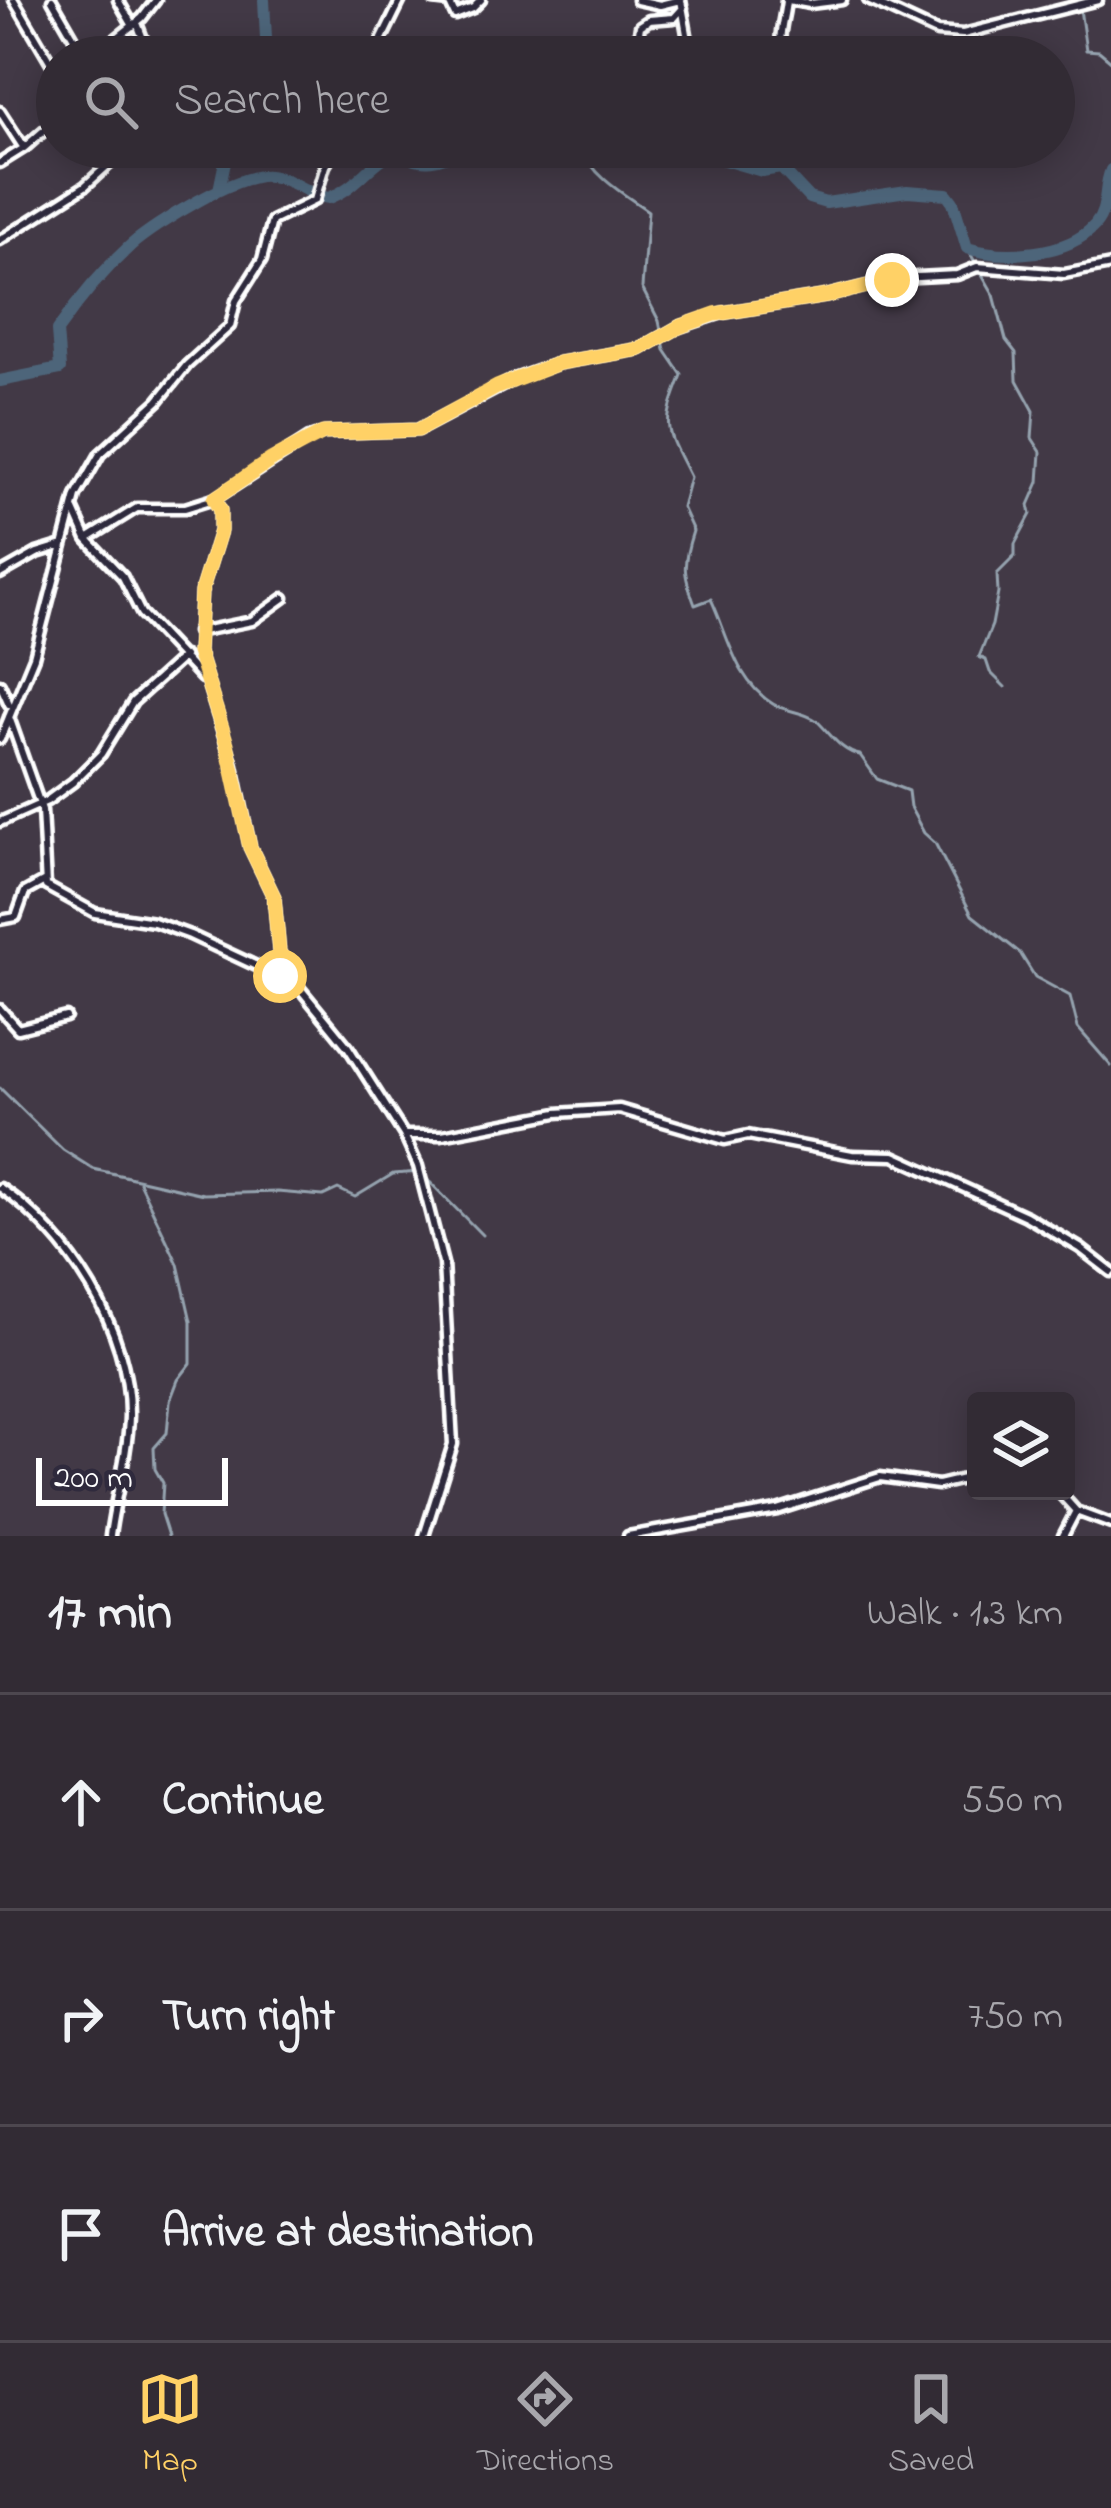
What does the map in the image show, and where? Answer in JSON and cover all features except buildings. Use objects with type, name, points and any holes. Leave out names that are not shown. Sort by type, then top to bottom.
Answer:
[{"type":"street","points":[[14,0],[36,37]]},
{"type":"street","points":[[52,0],[75,36]]},
{"type":"street","points":[[118,0],[140,36]]},
{"type":"street","points":[[118,36],[156,0]]},
{"type":"street","points":[[383,36],[401,0]]},
{"type":"street","points":[[433,0],[449,2],[455,15],[481,0]]},
{"type":"street","points":[[638,0],[654,5],[682,3]]},
{"type":"street","points":[[779,36],[787,0],[810,4],[842,0]]},
{"type":"street","points":[[868,0],[938,32],[963,34],[1099,0]]},
{"type":"street","points":[[638,36],[640,26],[649,20],[674,18],[682,3]]},
{"type":"street","points":[[682,3],[688,36]]},
{"type":"street","points":[[0,111],[24,148]]},
{"type":"street","points":[[0,163],[36,137]]},
{"type":"street","points":[[0,240],[85,186],[105,168]]},
{"type":"street","points":[[0,739],[34,657],[80,485],[100,454],[230,326],[236,302],[262,260],[268,227],[278,217],[315,200],[324,168]]},
{"type":"street","points":[[87,539],[136,508],[185,508],[214,499],[309,438],[323,433],[418,430],[517,378],[559,363],[640,349],[715,314],[827,296],[899,278],[957,275],[977,267],[1064,274],[1111,265]]},
{"type":"street","points":[[214,499],[220,510],[220,531],[205,575],[196,632],[250,847],[274,897],[279,952],[404,1135],[430,1206],[443,1263],[453,1444],[424,1536]]},
{"type":"street","points":[[73,506],[87,539],[123,577],[150,624],[205,682]]},
{"type":"street","points":[[0,574],[37,553],[63,545]]},
{"type":"street","points":[[196,632],[252,621],[284,598]]},
{"type":"street","points":[[0,822],[39,804],[92,764],[133,702],[184,656]]},
{"type":"street","points":[[0,684],[9,704]]},
{"type":"street","points":[[0,710],[16,696]]},
{"type":"street","points":[[9,717],[25,753],[30,786],[44,823],[43,882]]},
{"type":"street","points":[[43,882],[89,911],[169,926],[298,986]]},
{"type":"street","points":[[0,920],[16,917],[25,892],[43,882]]},
{"type":"street","points":[[0,1009],[18,1029],[66,1017]]},
{"type":"street","points":[[404,1135],[430,1136],[557,1113],[619,1108],[725,1139],[748,1135],[852,1155],[879,1153],[1027,1216],[1111,1272]]},
{"type":"street","points":[[0,1188],[40,1218],[94,1294],[112,1330],[129,1401],[129,1423],[110,1536]]},
{"type":"street","points":[[628,1536],[777,1510],[880,1477],[938,1484],[967,1478]]},
{"type":"street","points":[[1066,1500],[1076,1511],[1111,1524]]},
{"type":"street","points":[[1063,1536],[1076,1511]]},
{"type":"waterway","points":[[264,0],[266,36]]},
{"type":"waterway","points":[[1080,9],[1086,50],[1099,51],[1111,61]]},
{"type":"waterway","points":[[219,190],[224,168]]},
{"type":"waterway","points":[[0,381],[60,369],[57,331],[130,246],[177,213],[255,177],[285,180],[329,198],[371,168]]},
{"type":"waterway","points":[[595,168],[648,211],[642,288],[659,321],[665,350],[682,375],[669,427],[690,477],[682,507],[693,531],[685,569],[695,605],[711,599],[734,657],[760,694],[778,707],[817,721],[842,746],[860,755],[877,779],[908,791],[910,807],[935,843],[972,915],[1020,953],[1035,977],[1070,996],[1078,1028],[1111,1066]]},
{"type":"waterway","points":[[752,168],[781,168]]},
{"type":"waterway","points":[[781,168],[809,198],[826,203],[907,191],[947,194],[967,248],[998,253],[1052,249],[1083,235],[1102,212],[1111,170]]},
{"type":"waterway","points":[[967,248],[994,295],[1006,340],[1016,353],[1017,380],[1034,411],[1032,438],[1041,452],[1031,514],[1015,544],[1015,556],[997,574],[992,625],[979,657],[1005,687]]},
{"type":"waterway","points":[[0,1088],[63,1150],[93,1169],[203,1194],[323,1196],[338,1189],[355,1197],[393,1174],[420,1172],[482,1235]]},
{"type":"waterway","points":[[139,1182],[178,1264],[191,1321],[191,1363],[170,1401],[167,1433],[154,1448],[168,1536]]},
{"type":"route","points":[[280,976],[298,986],[279,952],[278,910],[250,847],[227,744],[198,652],[201,592],[220,531],[220,510],[214,499],[271,460],[323,433],[418,430],[497,387],[559,363],[640,349],[715,314],[892,280]]}]
